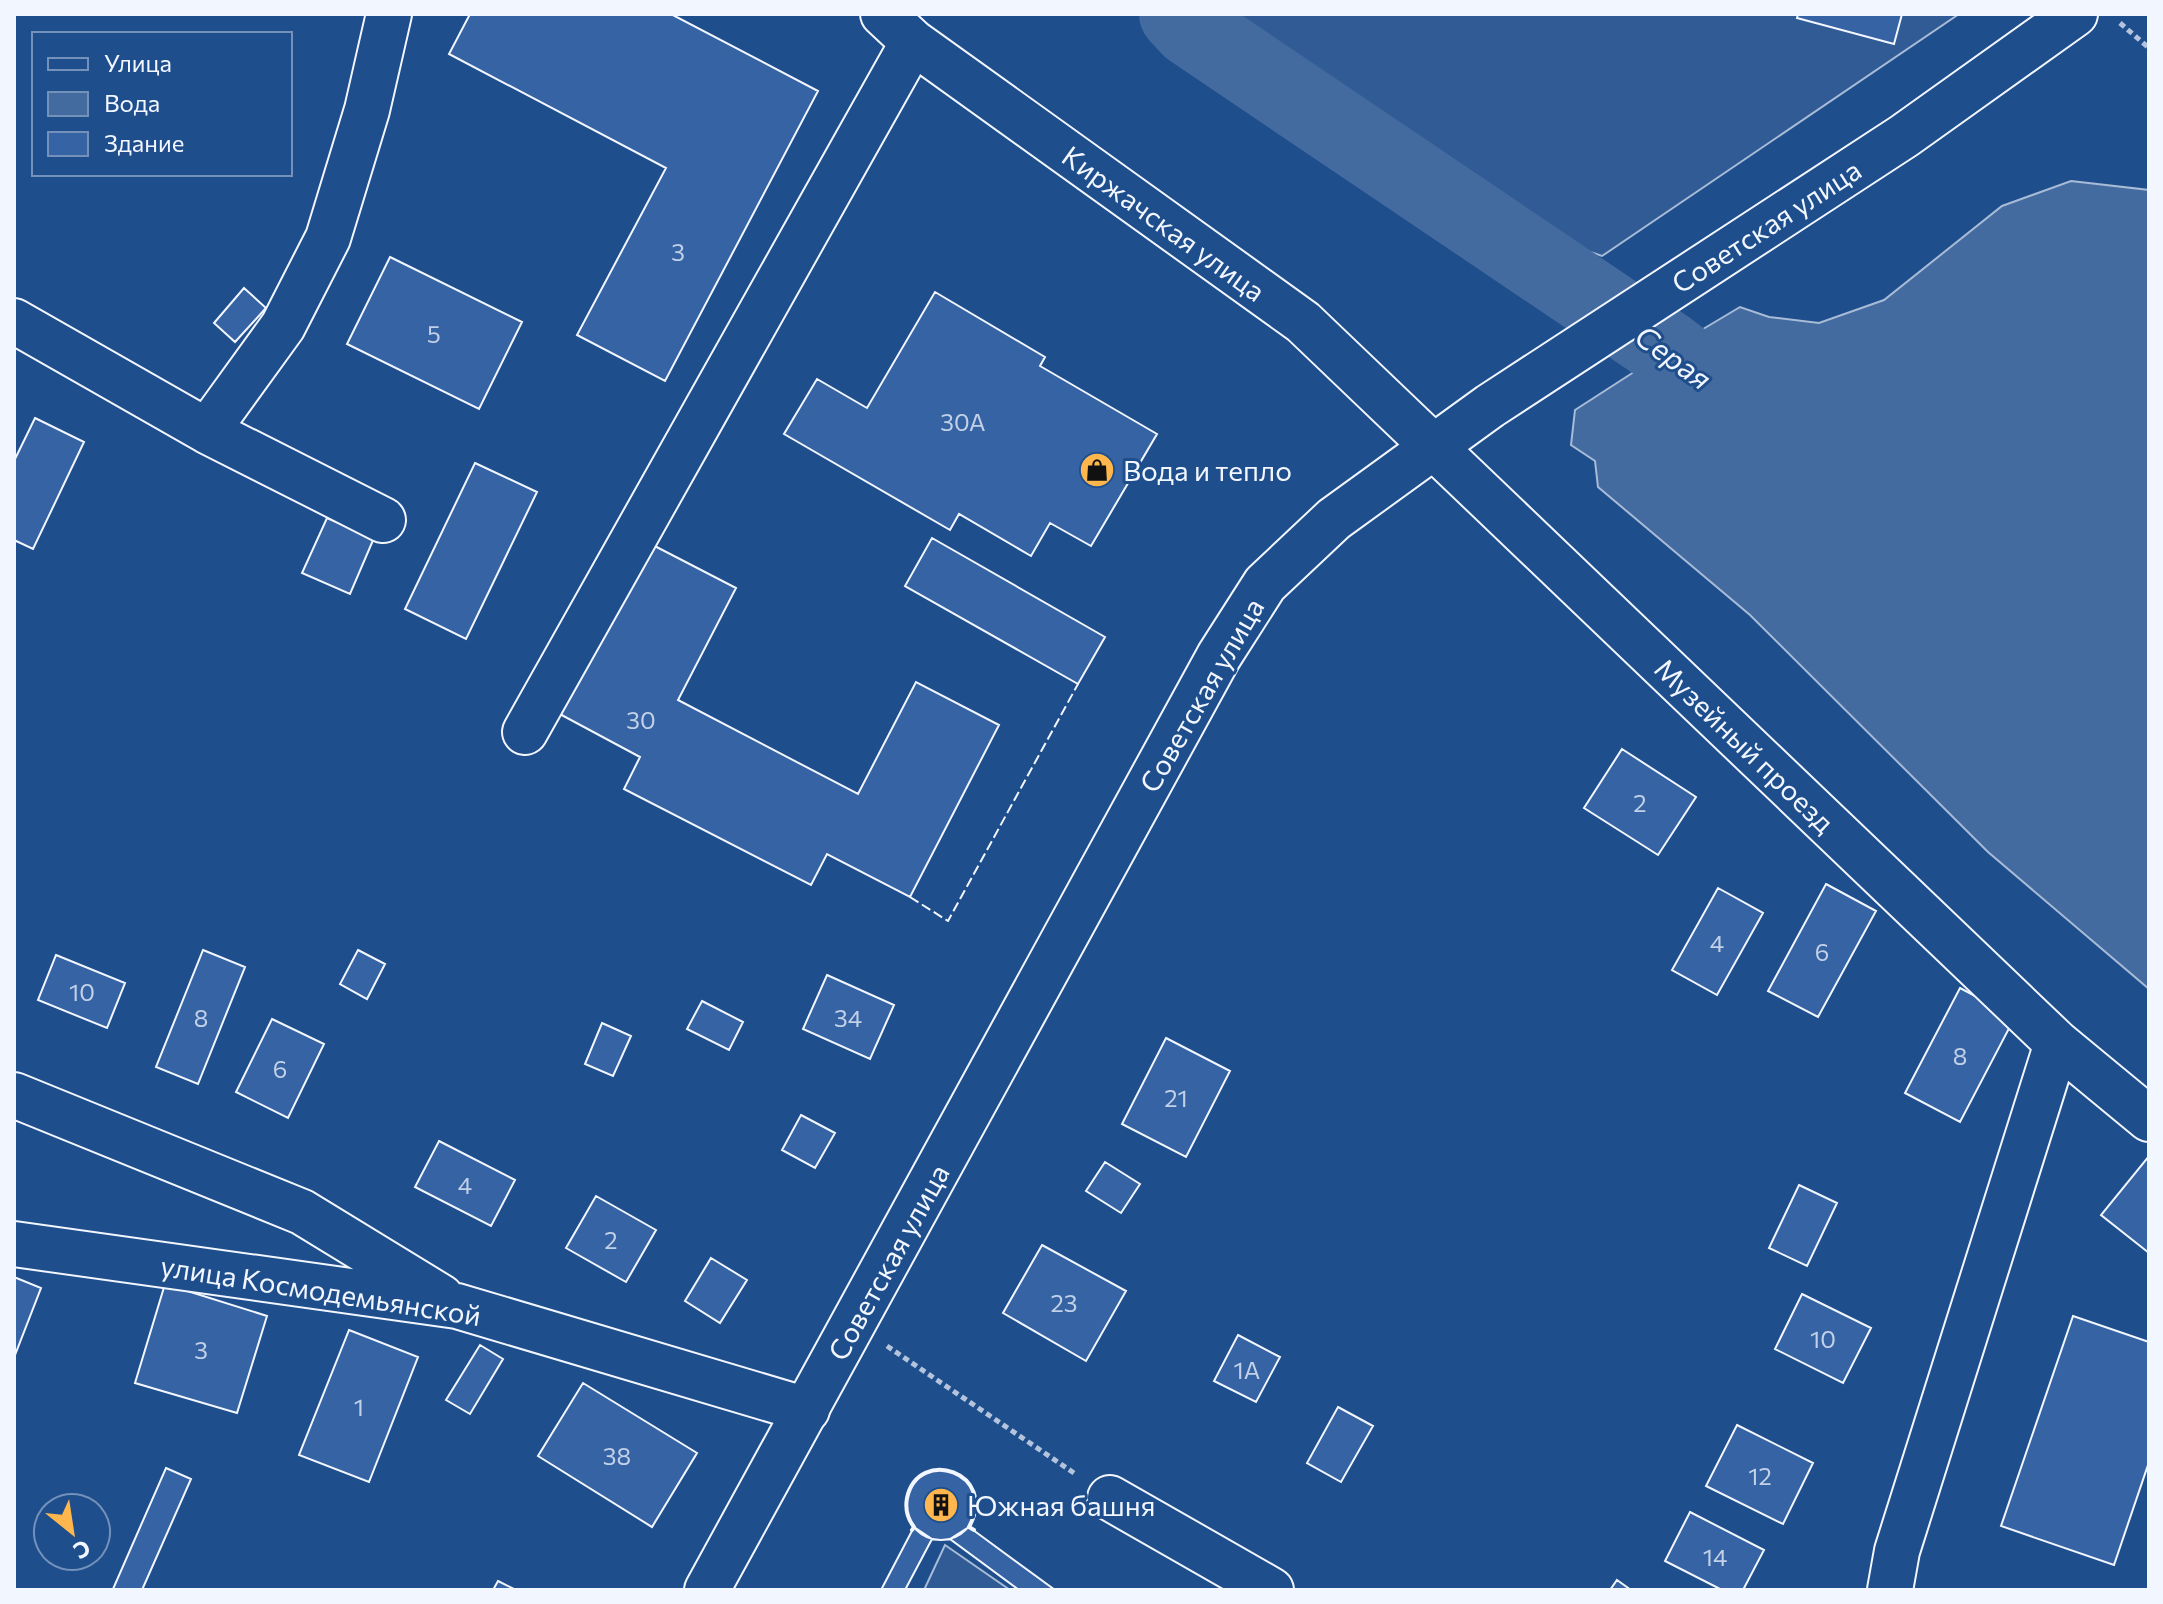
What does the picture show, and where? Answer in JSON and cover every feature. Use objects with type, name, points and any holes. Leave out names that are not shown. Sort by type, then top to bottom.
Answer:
[{"type":"street","points":[[207,431],[283,326],[328,238],[367,110],[389,14]]},
{"type":"street","name":"Советская улица","points":[[707,1590],[1212,670],[1265,584],[1334,519],[1490,406],[1904,136],[2075,14]]},
{"type":"street","points":[[525,732],[898,28]]},
{"type":"street","name":"Киржачская улица","points":[[898,28],[1303,322],[1434,446]]},
{"type":"street","points":[[14,321],[207,431],[383,520]]},
{"type":"street","name":"Музейный проезд","points":[[1434,446],[2057,1043],[2149,1119]]},
{"type":"street","points":[[1894,1571],[2057,1043]]},
{"type":"street","points":[[14,1095],[302,1212],[457,1306]]},
{"type":"street","name":"улица Космодемьянской","points":[[14,1244],[457,1306],[807,1410]]},
{"type":"street","points":[[1110,1498],[1271,1590]]},
{"type":"path","points":[[2120,23],[2149,48]]},
{"type":"path","points":[[887,1346],[1110,1498]]},
{"type":"shaded area","points":[[1226,14],[1959,14],[1602,256],[1452,204]]},
{"type":"shaded area","points":[[945,1545],[1010,1590],[924,1590]]},
{"type":"water","points":[[2071,181],[2149,190],[2149,989],[1988,852],[1750,615],[1598,487],[1595,461],[1571,445],[1575,410],[1740,307],[1769,317],[1819,323],[1884,300],[2002,206]]},
{"type":"building","points":[[470,14],[671,14],[818,91],[665,381],[577,335],[666,168],[449,54]]},
{"type":"building","points":[[1798,14],[1902,14],[1894,44],[1797,18]]},
{"type":"building","points":[[390,257],[522,322],[479,409],[347,344]]},
{"type":"building","points":[[244,288],[266,308],[235,342],[214,323]]},
{"type":"building","points":[[935,292],[1045,357],[1040,366],[1157,434],[1091,546],[1050,523],[1031,556],[959,514],[950,530],[784,434],[817,379],[867,408]]},
{"type":"building","points":[[35,418],[84,442],[33,549],[14,540],[14,461]]},
{"type":"building","points":[[475,463],[537,492],[466,639],[405,609]]},
{"type":"building","points":[[327,518],[374,538],[350,594],[302,573]]},
{"type":"building","points":[[932,538],[1105,637],[1078,684],[905,586]]},
{"type":"building","points":[[645,541],[736,588],[678,700],[858,794],[916,682],[999,725],[910,897],[827,854],[811,885],[624,789],[640,757],[556,712]]},
{"type":"building","points":[[1622,749],[1696,797],[1658,855],[1584,808]]},
{"type":"building","points":[[1826,884],[1876,911],[1818,1017],[1768,991]]},
{"type":"building","points":[[1718,888],[1763,913],[1717,995],[1672,970]]},
{"type":"building","points":[[203,950],[245,967],[198,1084],[156,1067]]},
{"type":"building","points":[[358,950],[385,964],[367,999],[340,984]]},
{"type":"building","points":[[56,955],[125,983],[107,1028],[38,1000]]},
{"type":"building","points":[[827,975],[894,1005],[870,1059],[803,1029]]},
{"type":"building","points":[[1960,988],[2015,1017],[1960,1122],[1905,1093]]},
{"type":"building","points":[[702,1001],[743,1022],[729,1050],[687,1029]]},
{"type":"building","points":[[272,1019],[324,1044],[288,1118],[236,1092]]},
{"type":"building","points":[[602,1023],[631,1036],[613,1076],[585,1064]]},
{"type":"building","points":[[1166,1038],[1230,1071],[1186,1157],[1122,1124]]},
{"type":"building","points":[[801,1115],[835,1133],[815,1168],[782,1150]]},
{"type":"building","points":[[439,1141],[515,1180],[491,1226],[415,1187]]},
{"type":"building","points":[[2149,1156],[2149,1253],[2101,1215]]},
{"type":"building","points":[[1105,1162],[1140,1184],[1121,1213],[1086,1191]]},
{"type":"building","points":[[1799,1185],[1837,1203],[1807,1266],[1769,1248]]},
{"type":"building","points":[[596,1196],[656,1230],[626,1282],[566,1248]]},
{"type":"building","points":[[1042,1245],[1126,1291],[1086,1361],[1003,1313]]},
{"type":"building","points":[[711,1258],[747,1280],[720,1323],[685,1301]]},
{"type":"building","points":[[14,1277],[41,1288],[15,1355],[14,1355]]},
{"type":"building","points":[[165,1284],[267,1316],[237,1413],[135,1383]]},
{"type":"building","points":[[1802,1294],[1871,1328],[1843,1383],[1775,1349]]},
{"type":"building","points":[[2073,1316],[2149,1342],[2149,1462],[2114,1565],[2001,1526]]},
{"type":"building","points":[[349,1330],[418,1357],[369,1482],[299,1455]]},
{"type":"building","points":[[1238,1335],[1280,1357],[1256,1402],[1214,1381]]},
{"type":"building","points":[[480,1345],[503,1359],[470,1414],[446,1400]]},
{"type":"building","points":[[583,1383],[697,1453],[652,1527],[538,1456]]},
{"type":"building","points":[[1338,1407],[1373,1426],[1341,1482],[1307,1463]]},
{"type":"building","points":[[1737,1425],[1813,1463],[1783,1524],[1706,1486]]},
{"type":"building","points":[[166,1468],[191,1479],[142,1590],[115,1590],[113,1589]]},
{"type":"building","name":"Южная башня","points":[[948,1470],[970,1485],[976,1505],[974,1519],[966,1530],[955,1538],[934,1540],[916,1530],[908,1519],[906,1498],[916,1480],[927,1472]]},
{"type":"building","points":[[1690,1512],[1764,1550],[1743,1590],[1722,1590],[1665,1561]]},
{"type":"building","points":[[914,1527],[932,1539],[905,1590],[881,1590]]},
{"type":"building","points":[[969,1527],[1055,1590],[1019,1590],[950,1539]]},
{"type":"building","points":[[1617,1580],[1631,1590],[1610,1590]]},
{"type":"building","points":[[498,1581],[516,1590],[493,1590]]},
{"type":"waterway","name":"Серая","points":[[1178,14],[1191,28],[1668,350],[1753,416]]},
{"type":"fence","points":[[910,897],[948,921],[1078,684]]},
{"type":"wall","points":[[912,1530],[914,1527],[906,1506],[914,1482],[926,1473],[939,1470],[953,1472],[965,1480],[974,1492],[975,1508],[969,1527],[974,1530]]},
{"type":"place","name":"Вода и тепло","points":[[1097,470]]},
{"type":"place","name":"Южная башня","points":[[941,1505]]}]
